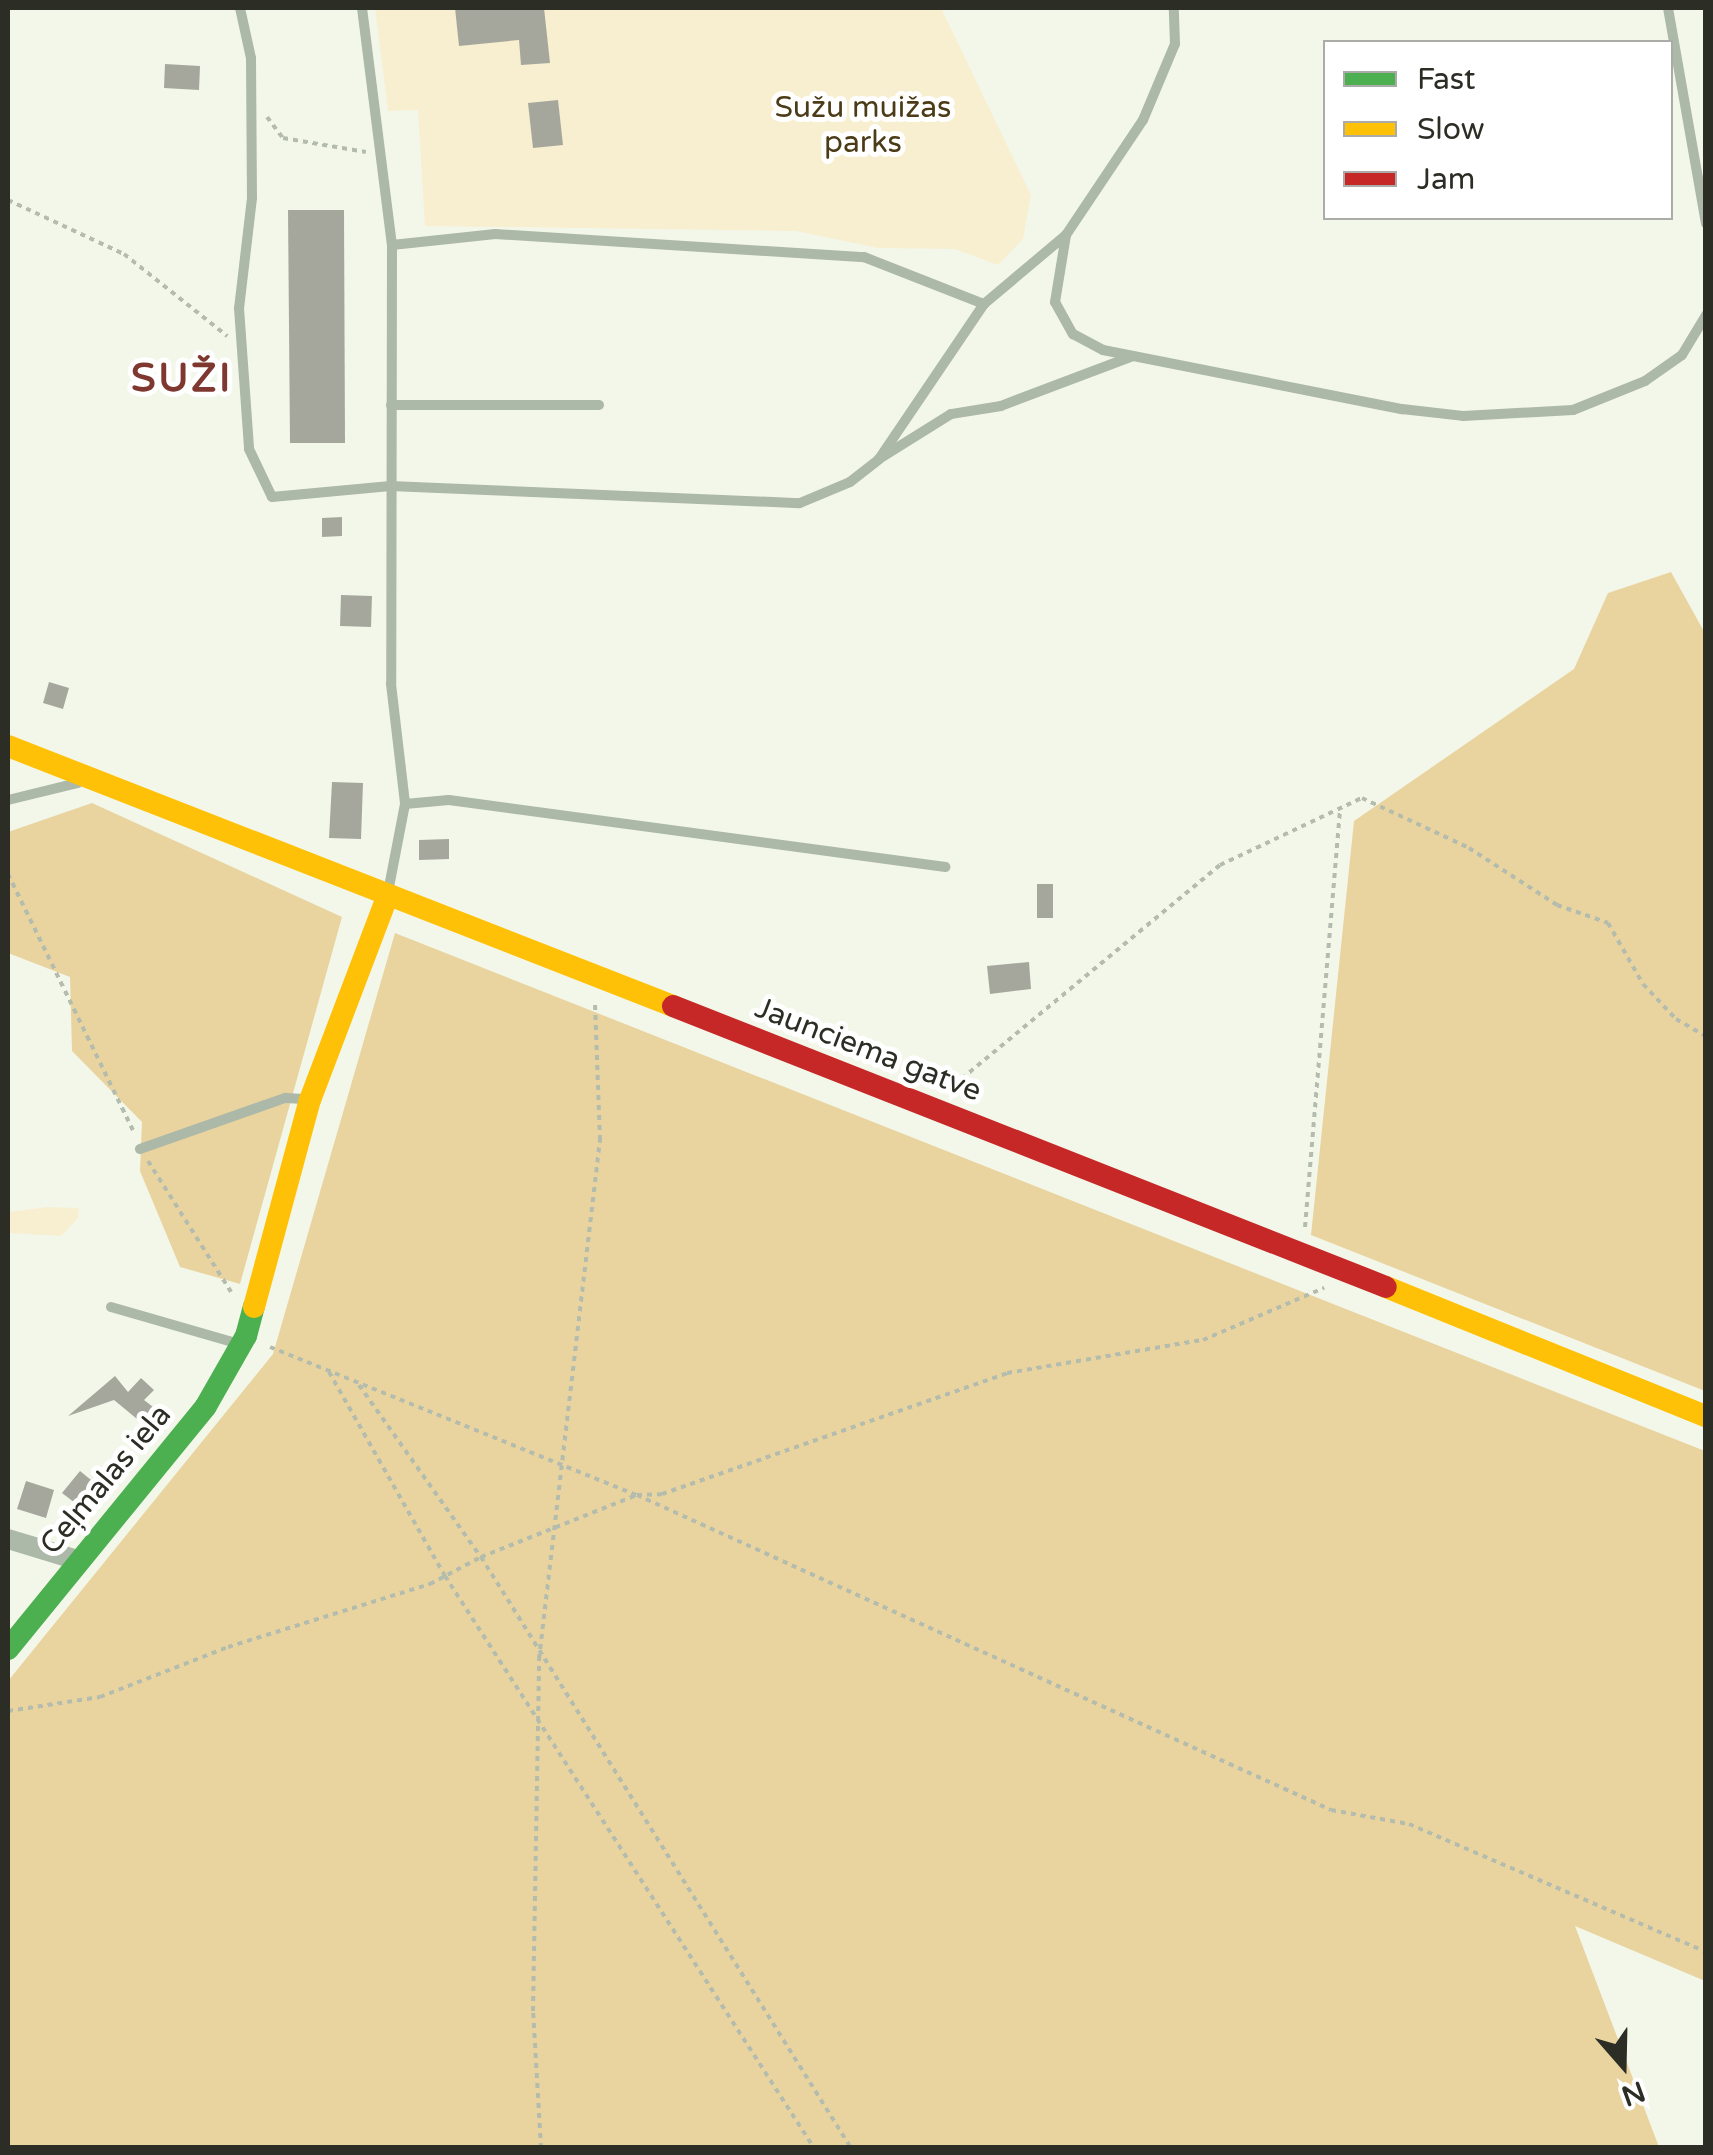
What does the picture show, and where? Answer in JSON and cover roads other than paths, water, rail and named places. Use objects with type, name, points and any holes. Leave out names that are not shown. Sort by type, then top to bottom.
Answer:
[{"type":"main road","name":"Jaunciema gatve","points":[[8,746],[386,898],[930,1103],[1706,1416]]},
{"type":"main road","name":"Ceļmalas iela","points":[[8,1649],[76,1560],[206,1406],[246,1333],[310,1100],[386,898]]},
{"type":"street","points":[[8,1539],[76,1560]]},
{"type":"lane","points":[[240,8],[251,90],[242,350],[249,449],[272,497],[390,486],[800,503],[850,482],[878,459],[951,414],[1001,406],[1133,356]]},
{"type":"lane","points":[[362,8],[392,245],[392,684],[405,804],[386,898]]},
{"type":"lane","points":[[878,459],[984,304],[1066,235],[1142,120],[1176,44],[1174,8]]},
{"type":"lane","points":[[1668,8],[1706,224]]},
{"type":"lane","points":[[392,245],[495,234],[864,258],[984,304]]},
{"type":"lane","points":[[1066,235],[1055,302],[1073,334],[1133,356],[1402,409],[1522,415],[1572,410],[1645,381],[1682,355],[1706,316]]},
{"type":"lane","points":[[391,405],[599,405]]},
{"type":"lane","points":[[8,800],[88,780]]},
{"type":"lane","points":[[405,804],[450,800],[946,867]]},
{"type":"lane","points":[[140,1148],[285,1098],[310,1100]]},
{"type":"lane","points":[[111,1306],[246,1333]]},
{"type":"district","name":"SUŽI","points":[[182,378]]},
{"type":"park label","name":"Sužu muižas parks","points":[[863,125]]}]
